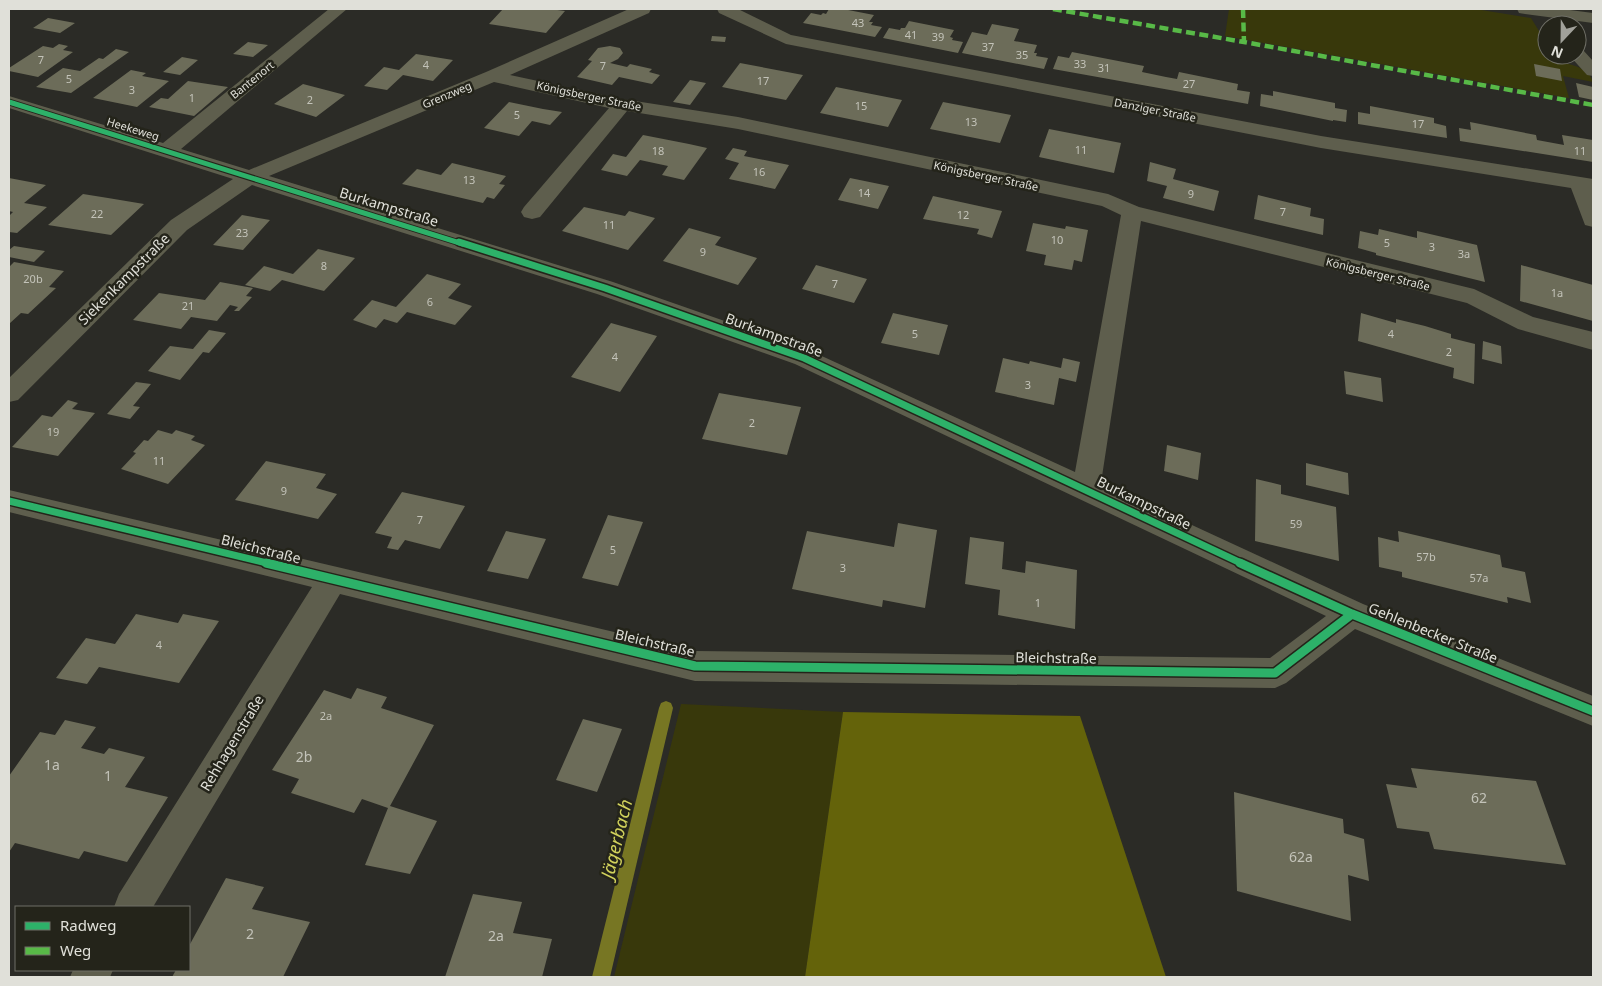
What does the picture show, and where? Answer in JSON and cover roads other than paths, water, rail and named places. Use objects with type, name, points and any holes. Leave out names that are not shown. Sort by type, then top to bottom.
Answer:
[{"type":"street","name":"Bantenort","points":[[166,151],[339,9]]},
{"type":"street","name":"Grenzweg","points":[[250,177],[492,76],[643,9]]},
{"type":"street","name":"Danziger Straße","points":[[725,9],[786,39],[1321,142],[1586,183]]},
{"type":"street","points":[[1525,9],[1593,18]]},
{"type":"street","name":"Königsberger Straße","points":[[492,76],[622,104],[738,124],[1108,201],[1132,212],[1474,298],[1526,323],[1593,341]]},
{"type":"street","name":"Heekeweg","points":[[9,102],[250,177]]},
{"type":"street","points":[[532,212],[622,104]]},
{"type":"street","name":"Siekenkampstraße","points":[[9,393],[179,225],[250,177]]},
{"type":"street","name":"Burkampstraße","points":[[250,177],[605,288],[804,358],[1266,575]]},
{"type":"street","points":[[1586,183],[1593,220]]},
{"type":"street","points":[[1086,489],[1132,212]]},
{"type":"street","name":"Bleichstraße","points":[[9,501],[695,666],[1275,672],[1352,614]]},
{"type":"street","name":"Gehlenbecker Straße","points":[[1266,575],[1352,614],[1593,711]]},
{"type":"street","name":"Rehhagenstraße","points":[[133,906],[333,579]]},
{"type":"waterway","name":"Jägerbach","points":[[601,977],[666,708]]}]
